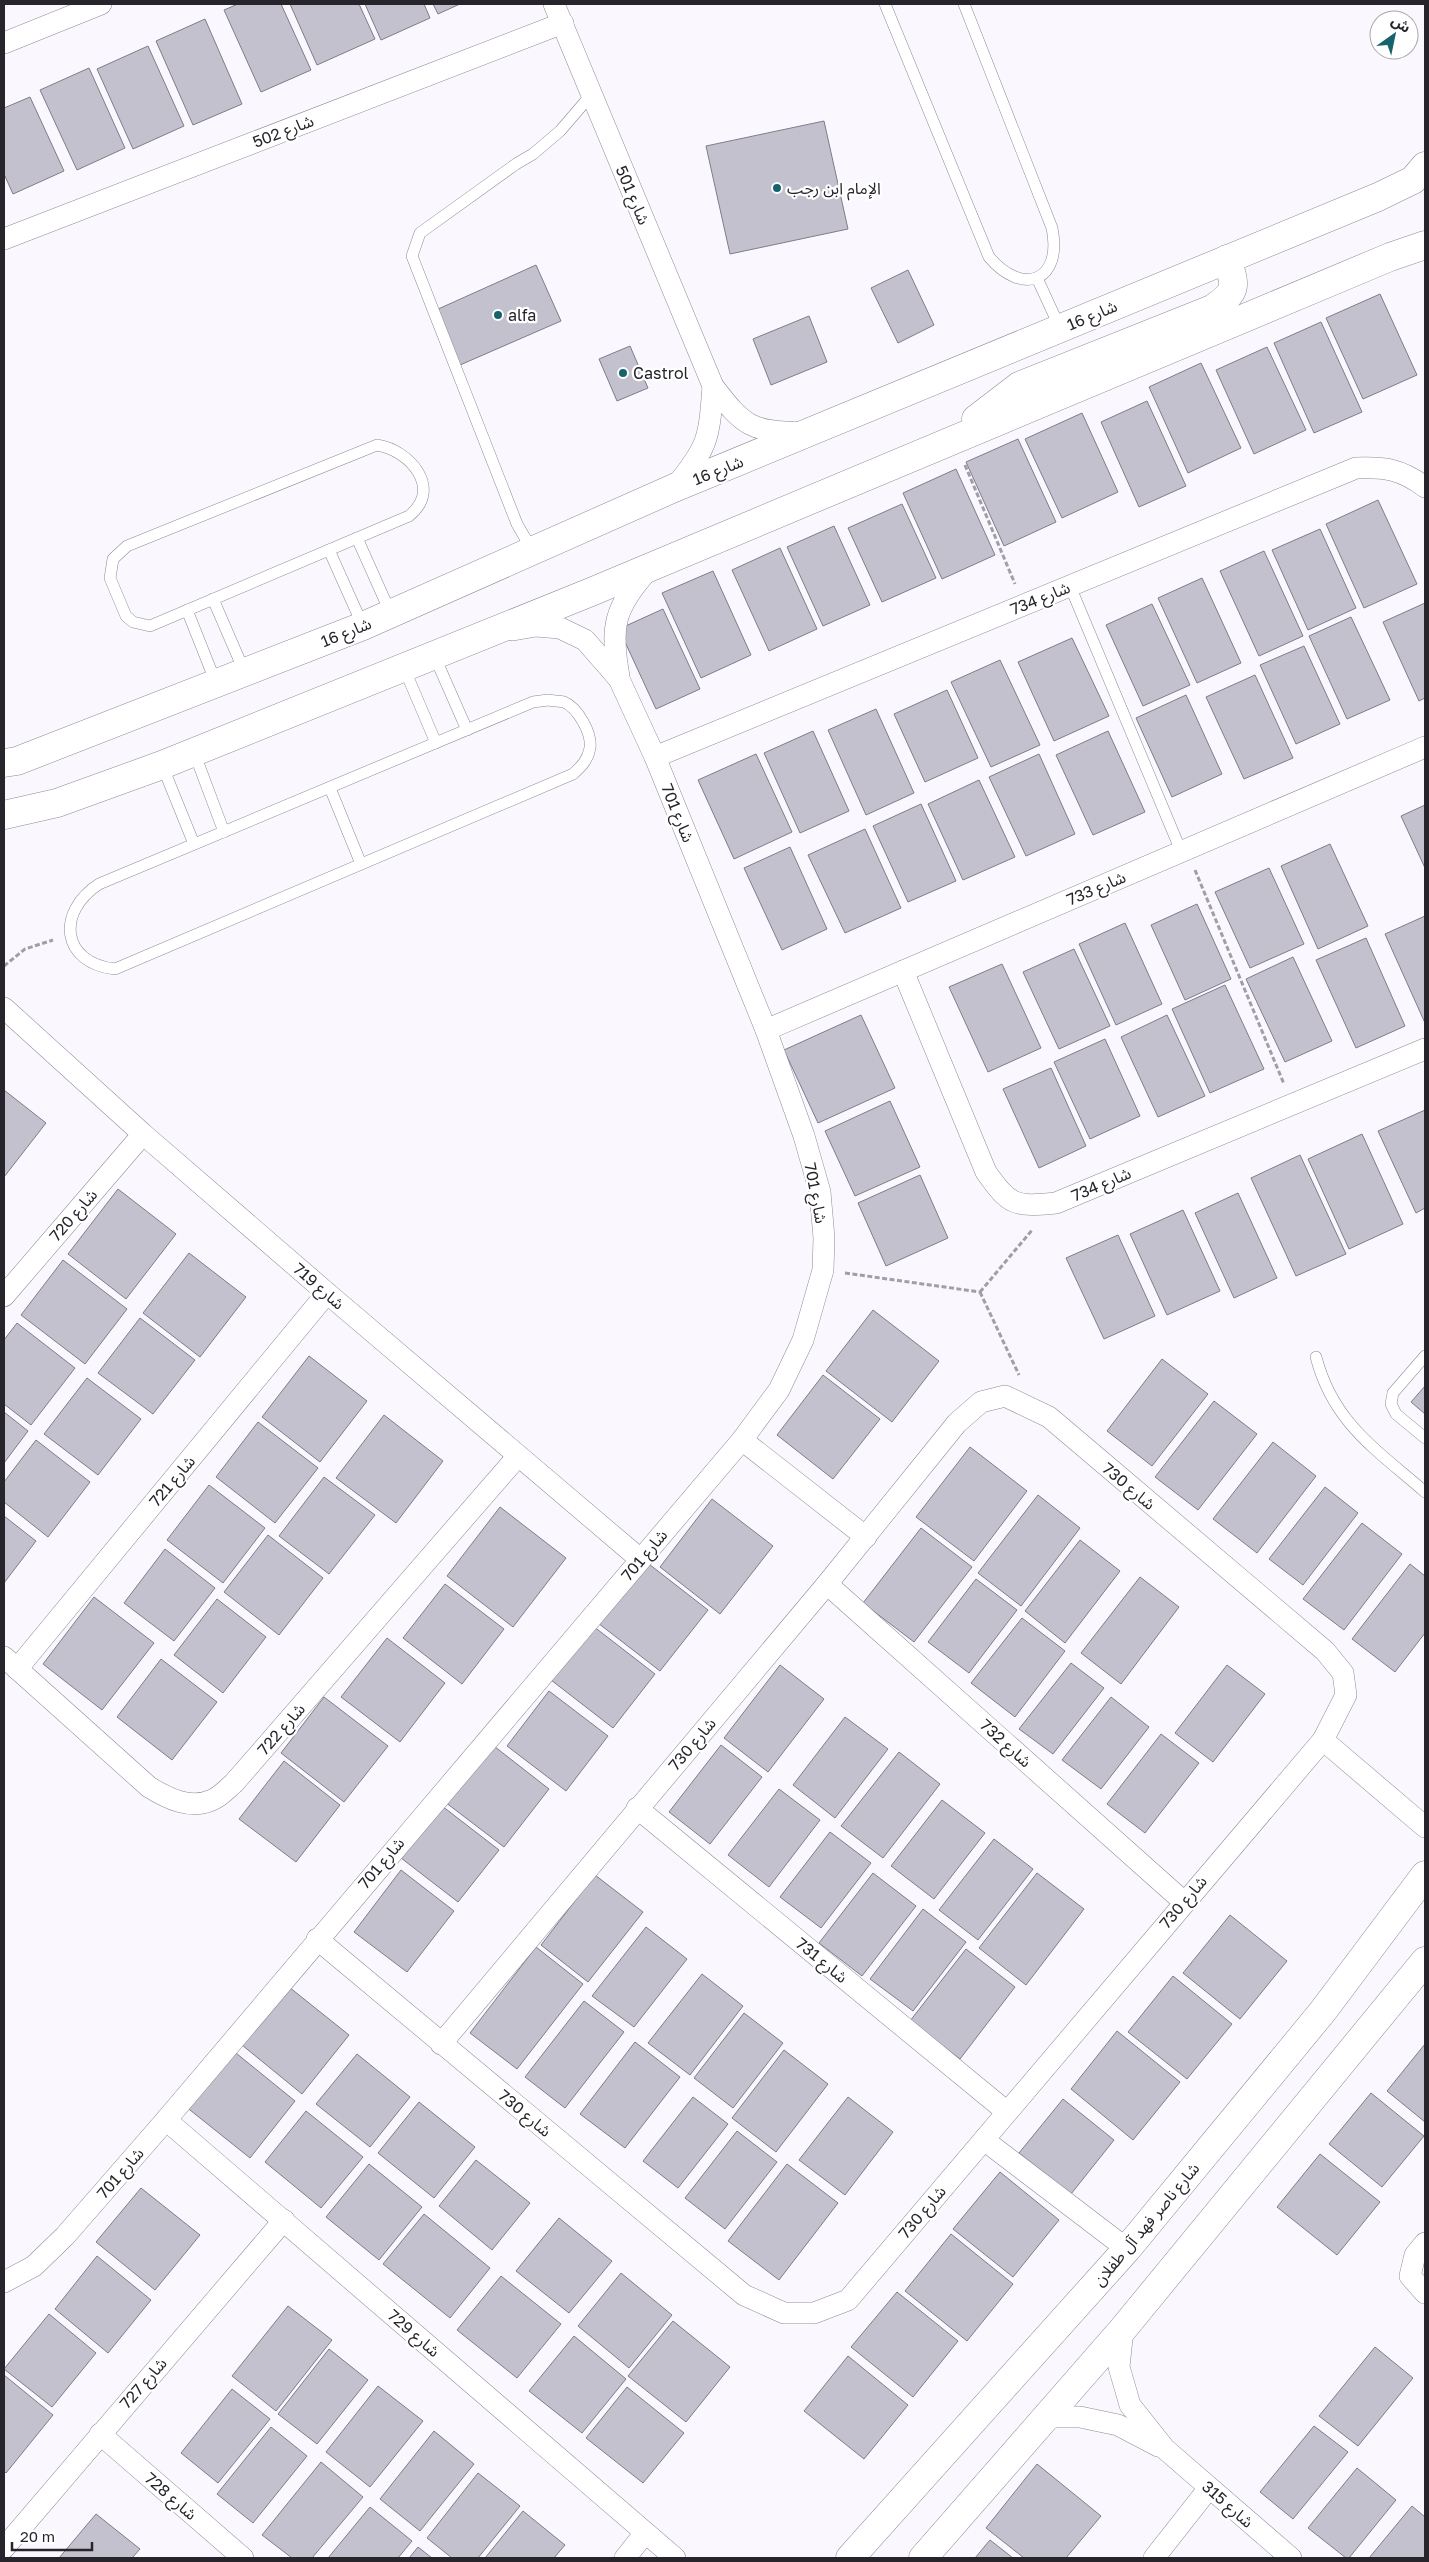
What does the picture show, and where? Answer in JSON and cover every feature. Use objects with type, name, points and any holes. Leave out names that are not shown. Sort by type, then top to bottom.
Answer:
[{"type":"street","points":[[4,43],[101,4]]},
{"type":"street","name":"شارع 501","points":[[559,13],[591,95],[713,386],[730,408],[752,426],[767,431],[808,433]]},
{"type":"street","name":"شارع 502","points":[[4,239],[559,13]]},
{"type":"street","name":"شارع 16","points":[[4,763],[17,761],[363,626],[674,488],[1378,197],[1413,180],[1425,166]]},
{"type":"street","points":[[4,815],[57,802],[162,765],[404,668],[1390,257],[1425,245]]},
{"type":"street","points":[[951,440],[1019,386],[1212,309],[1229,298],[1234,283],[1227,259]]},
{"type":"street","name":"شارع 501","points":[[674,488],[702,454],[709,433],[713,386]]},
{"type":"street","name":"شارع 734","points":[[655,757],[1356,468],[1378,468],[1408,474],[1425,487]]},
{"type":"street","name":"شارع 701","points":[[4,2282],[34,2266],[65,2236],[166,2120],[317,1939],[742,1440],[779,1390],[803,1340],[823,1270],[824,1238],[820,1192],[804,1136],[766,1030],[655,757],[619,679],[613,646],[616,623],[628,593],[650,567]]},
{"type":"street","name":"شارع 701","points":[[490,633],[536,626],[560,628],[585,640],[619,679]]},
{"type":"street","name":"شارع 733","points":[[766,1030],[1425,747]]},
{"type":"street","name":"شارع 734","points":[[903,970],[986,1172],[1002,1194],[1025,1206],[1056,1203],[1425,1049]]},
{"type":"street","name":"شارع 719","points":[[4,1008],[143,1134],[640,1559]]},
{"type":"street","name":"شارع 720","points":[[4,1296],[143,1134]]},
{"type":"street","name":"شارع 721","points":[[10,1663],[327,1293]]},
{"type":"street","name":"شارع 730","points":[[317,1939],[441,2044],[744,2295],[784,2313],[814,2313],[848,2300],[1323,1740],[1346,1695],[1343,1673],[1325,1651],[1049,1417],[1005,1396],[981,1402],[957,1423],[828,1584],[637,1808],[441,2044]]},
{"type":"street","points":[[742,1440],[866,1537]]},
{"type":"street","name":"شارع 722","points":[[10,1663],[149,1787],[170,1800],[192,1804],[212,1800],[234,1783],[518,1456]]},
{"type":"street","name":"شارع 732","points":[[828,1584],[1184,1902]]},
{"type":"street","points":[[1323,1740],[1425,1827]]},
{"type":"street","name":"شارع 731","points":[[637,1808],[1007,2112]]},
{"type":"street","name":"شارع ناصر فهد آل طفلان","points":[[850,2558],[1127,2249],[1323,2011],[1425,1875]]},
{"type":"street","points":[[923,2558],[1044,2417],[1123,2329],[1425,1961]]},
{"type":"street","name":"شارع 729","points":[[166,2120],[660,2546],[689,2558]]},
{"type":"street","points":[[984,2140],[1127,2249]]},
{"type":"street","name":"شارع 727","points":[[4,2548],[284,2220]]},
{"type":"street","points":[[1425,2243],[1415,2255],[1410,2276],[1425,2293]]},
{"type":"street","name":"شارع 315","points":[[1123,2329],[1119,2367],[1130,2405],[1165,2449],[1291,2558]]},
{"type":"street","name":"شارع 315","points":[[1044,2417],[1080,2417],[1118,2425],[1165,2449]]},
{"type":"street","name":"شارع 728","points":[[100,2434],[243,2558]]},
{"type":"street","points":[[1154,2558],[1209,2488]]},
{"type":"street","points":[[624,2558],[660,2546]]},
{"type":"lane","points":[[885,4],[990,257],[999,268],[1011,276],[1022,280],[1037,278],[1048,269],[1054,256],[1055,244],[1052,228],[964,4]]},
{"type":"lane","points":[[532,550],[517,524],[412,256],[420,233],[516,164],[534,154],[560,131],[591,95]]},
{"type":"lane","points":[[1037,278],[1060,328]]},
{"type":"lane","points":[[378,445],[396,450],[414,465],[423,488],[420,504],[409,516],[328,550],[150,626],[132,622],[121,608],[110,578],[113,559],[127,546],[378,445]]},
{"type":"lane","points":[[357,538],[391,614]]},
{"type":"lane","points":[[328,550],[363,626]]},
{"type":"lane","points":[[1070,586],[1184,850]]},
{"type":"lane","points":[[213,599],[245,673]]},
{"type":"lane","points":[[188,610],[217,684]]},
{"type":"lane","points":[[434,655],[467,730]]},
{"type":"lane","points":[[404,668],[436,743]]},
{"type":"lane","points":[[548,700],[563,702],[573,709],[581,720],[590,747],[582,767],[573,774],[114,969],[98,967],[83,958],[75,947],[70,934],[71,917],[78,902],[86,892],[99,884],[467,730],[533,702],[548,700]]},
{"type":"lane","points":[[194,752],[224,832]]},
{"type":"lane","points":[[162,765],[194,844]]},
{"type":"lane","points":[[330,788],[361,864]]},
{"type":"lane","points":[[1425,1356],[1393,1393],[1391,1404],[1396,1414],[1425,1438]]},
{"type":"lane","points":[[1316,1357],[1327,1391],[1347,1421],[1425,1492]]},
{"type":"path","points":[[951,440],[1024,605]]},
{"type":"path","points":[[1184,850],[1293,1104]]},
{"type":"path","points":[[4,966],[25,949],[70,934]]},
{"type":"path","points":[[980,1292],[1056,1203]]},
{"type":"path","points":[[823,1270],[980,1292]]},
{"type":"path","points":[[980,1292],[1035,1410]]},
{"type":"building","points":[[238,4],[281,4],[311,70],[261,92],[224,10]]},
{"type":"building","points":[[290,4],[359,4],[375,39],[317,65]]},
{"type":"building","points":[[365,4],[424,4],[430,18],[381,40]]},
{"type":"building","points":[[433,4],[460,4],[438,14]]},
{"type":"building","points":[[205,19],[242,104],[193,125],[156,41]]},
{"type":"building","points":[[148,46],[184,126],[133,149],[97,69]]},
{"type":"building","points":[[89,68],[125,148],[77,170],[40,90]]},
{"type":"building","points":[[30,97],[64,171],[13,194],[4,174],[4,108]]},
{"type":"building","name":"الإمام ابن رجب","points":[[824,121],[848,229],[730,254],[706,146]]},
{"type":"building","name":"alfa","points":[[536,265],[561,321],[460,365],[436,310]]},
{"type":"building","points":[[908,270],[934,325],[898,343],[871,288]]},
{"type":"building","points":[[1380,294],[1417,375],[1363,399],[1326,318]]},
{"type":"building","points":[[809,316],[827,362],[771,385],[753,339]]},
{"type":"building","points":[[1321,322],[1362,412],[1314,433],[1274,343]]},
{"type":"building","name":"Castrol","points":[[630,346],[648,388],[617,401],[599,359]]},
{"type":"building","points":[[1267,347],[1306,430],[1254,454],[1216,370]]},
{"type":"building","points":[[1201,363],[1241,448],[1188,473],[1149,387]]},
{"type":"building","points":[[1147,401],[1186,486],[1139,507],[1101,422]]},
{"type":"building","points":[[1082,413],[1118,492],[1062,518],[1025,439]]},
{"type":"building","points":[[1018,439],[1056,522],[1004,546],[966,462]]},
{"type":"building","points":[[956,469],[995,555],[942,579],[903,493]]},
{"type":"building","points":[[1378,500],[1417,584],[1364,608],[1326,524]]},
{"type":"building","points":[[902,504],[936,578],[882,602],[848,528]]},
{"type":"building","points":[[834,526],[870,605],[823,626],[787,547]]},
{"type":"building","points":[[1320,529],[1356,608],[1308,630],[1272,550]]},
{"type":"building","points":[[780,548],[817,629],[769,651],[732,570]]},
{"type":"building","points":[[1264,551],[1303,636],[1259,656],[1220,571]]},
{"type":"building","points":[[713,571],[751,655],[701,678],[662,593]]},
{"type":"building","points":[[1202,578],[1241,663],[1197,683],[1158,598]]},
{"type":"building","points":[[1425,603],[1425,698],[1419,701],[1383,622]]},
{"type":"building","points":[[1152,604],[1190,685],[1143,706],[1106,625]]},
{"type":"building","points":[[663,609],[700,689],[656,709],[619,629]]},
{"type":"building","points":[[1351,617],[1390,700],[1347,719],[1309,636]]},
{"type":"building","points":[[1072,638],[1109,716],[1054,741],[1018,662]]},
{"type":"building","points":[[1304,646],[1340,724],[1296,744],[1260,665]]},
{"type":"building","points":[[1000,660],[1040,745],[991,767],[951,682]]},
{"type":"building","points":[[1255,675],[1293,758],[1244,779],[1206,697]]},
{"type":"building","points":[[947,690],[978,758],[925,782],[894,714]]},
{"type":"building","points":[[1186,695],[1222,774],[1172,797],[1136,718]]},
{"type":"building","points":[[876,709],[914,793],[866,815],[828,730]]},
{"type":"building","points":[[813,731],[849,811],[800,833],[764,753]]},
{"type":"building","points":[[1108,731],[1145,812],[1093,835],[1056,755]]},
{"type":"building","points":[[756,754],[792,832],[734,859],[698,780]]},
{"type":"building","points":[[1039,754],[1075,834],[1026,856],[989,777]]},
{"type":"building","points":[[979,780],[1015,857],[963,880],[928,804]]},
{"type":"building","points":[[921,804],[956,881],[908,902],[873,826]]},
{"type":"building","points":[[1425,805],[1425,868],[1401,816]]},
{"type":"building","points":[[865,829],[901,908],[845,933],[808,855]]},
{"type":"building","points":[[1330,844],[1368,926],[1318,949],[1281,866]]},
{"type":"building","points":[[790,847],[827,929],[782,950],[744,868]]},
{"type":"building","points":[[1269,868],[1304,944],[1250,968],[1215,892]]},
{"type":"building","points":[[1197,904],[1231,979],[1185,1000],[1151,925]]},
{"type":"building","points":[[1425,916],[1425,1023],[1385,934]]},
{"type":"building","points":[[1125,923],[1162,1004],[1116,1025],[1079,944]]},
{"type":"building","points":[[1366,938],[1405,1026],[1356,1048],[1316,960]]},
{"type":"building","points":[[1074,949],[1110,1026],[1059,1049],[1023,972]]},
{"type":"building","points":[[1293,957],[1332,1041],[1285,1062],[1246,979]]},
{"type":"building","points":[[1002,964],[1041,1048],[988,1072],[949,987]]},
{"type":"building","points":[[1225,985],[1264,1069],[1210,1093],[1172,1009]]},
{"type":"building","points":[[861,1015],[895,1088],[818,1123],[784,1050]]},
{"type":"building","points":[[1167,1015],[1205,1096],[1158,1117],[1121,1037]]},
{"type":"building","points":[[1105,1039],[1140,1116],[1090,1139],[1054,1062]]},
{"type":"building","points":[[1051,1068],[1086,1146],[1039,1168],[1003,1089]]},
{"type":"building","points":[[4,1090],[46,1123],[4,1177]]},
{"type":"building","points":[[890,1101],[920,1167],[855,1196],[825,1131]]},
{"type":"building","points":[[1425,1110],[1425,1208],[1416,1213],[1378,1131]]},
{"type":"building","points":[[1362,1134],[1403,1224],[1349,1249],[1308,1159]]},
{"type":"building","points":[[1300,1155],[1346,1254],[1296,1276],[1251,1178]]},
{"type":"building","points":[[920,1175],[948,1238],[886,1266],[858,1203]]},
{"type":"building","points":[[118,1189],[176,1234],[126,1299],[68,1254]]},
{"type":"building","points":[[1238,1193],[1277,1278],[1234,1298],[1195,1213]]},
{"type":"building","points":[[1183,1210],[1220,1291],[1167,1315],[1130,1234]]},
{"type":"building","points":[[1118,1235],[1155,1316],[1104,1339],[1066,1258]]},
{"type":"building","points":[[189,1253],[246,1297],[200,1357],[143,1313]]},
{"type":"building","points":[[63,1260],[127,1309],[85,1364],[21,1315]]},
{"type":"building","points":[[873,1310],[939,1361],[892,1422],[826,1371]]},
{"type":"building","points":[[140,1318],[195,1360],[153,1414],[98,1373]]},
{"type":"building","points":[[17,1323],[75,1368],[31,1425],[4,1404],[4,1340]]},
{"type":"building","points":[[309,1356],[367,1401],[320,1462],[262,1417]]},
{"type":"building","points":[[1162,1359],[1208,1394],[1152,1466],[1107,1431]]},
{"type":"building","points":[[823,1375],[880,1419],[833,1479],[777,1435]]},
{"type":"building","points":[[87,1378],[141,1419],[98,1475],[44,1434]]},
{"type":"building","points":[[1425,1386],[1425,1414],[1411,1402]]},
{"type":"building","points":[[1214,1401],[1257,1434],[1198,1510],[1155,1477]]},
{"type":"building","points":[[4,1412],[28,1431],[4,1463]]},
{"type":"building","points":[[384,1415],[443,1461],[396,1523],[336,1478]]},
{"type":"building","points":[[258,1422],[318,1468],[275,1523],[216,1477]]},
{"type":"building","points":[[36,1440],[90,1482],[48,1537],[4,1502],[4,1482]]},
{"type":"building","points":[[1273,1442],[1316,1476],[1257,1553],[1213,1519]]},
{"type":"building","points":[[970,1447],[1027,1491],[974,1561],[916,1517]]},
{"type":"building","points":[[324,1477],[375,1515],[329,1574],[279,1536]]},
{"type":"building","points":[[209,1485],[265,1528],[223,1583],[167,1540]]},
{"type":"building","points":[[1325,1487],[1358,1513],[1303,1585],[1269,1559]]},
{"type":"building","points":[[1038,1495],[1080,1528],[1021,1606],[978,1573]]},
{"type":"building","points":[[712,1499],[773,1546],[720,1614],[660,1567]]},
{"type":"building","points":[[500,1507],[566,1558],[513,1627],[447,1576]]},
{"type":"building","points":[[4,1516],[36,1541],[4,1583]]},
{"type":"building","points":[[1362,1523],[1402,1554],[1344,1630],[1303,1599]]},
{"type":"building","points":[[921,1528],[972,1567],[914,1642],[863,1603]]},
{"type":"building","points":[[268,1535],[323,1578],[279,1635],[224,1592]]},
{"type":"building","points":[[1080,1540],[1120,1571],[1065,1643],[1025,1611]]},
{"type":"building","points":[[165,1549],[215,1588],[174,1641],[124,1603]]},
{"type":"building","points":[[645,1561],[708,1610],[660,1671],[598,1623]]},
{"type":"building","points":[[1410,1564],[1425,1576],[1425,1633],[1395,1672],[1352,1639]]},
{"type":"building","points":[[1140,1577],[1179,1607],[1121,1684],[1081,1653]]},
{"type":"building","points":[[976,1579],[1017,1610],[969,1673],[928,1642]]},
{"type":"building","points":[[445,1584],[504,1629],[462,1684],[403,1638]]},
{"type":"building","points":[[94,1597],[154,1643],[102,1710],[43,1664]]},
{"type":"building","points":[[217,1599],[266,1637],[223,1693],[174,1655]]},
{"type":"building","points":[[1022,1618],[1065,1651],[1015,1717],[971,1683]]},
{"type":"building","points":[[593,1626],[655,1674],[613,1728],[551,1680]]},
{"type":"building","points":[[387,1638],[445,1683],[400,1742],[341,1697]]},
{"type":"building","points":[[161,1659],[217,1702],[172,1760],[117,1717]]},
{"type":"building","points":[[1071,1663],[1104,1688],[1053,1754],[1019,1729]]},
{"type":"building","points":[[780,1665],[824,1699],[768,1772],[724,1738]]},
{"type":"building","points":[[1227,1665],[1265,1694],[1213,1762],[1175,1733]]},
{"type":"building","points":[[549,1691],[608,1736],[566,1791],[507,1746]]},
{"type":"building","points":[[324,1697],[388,1746],[344,1802],[281,1753]]},
{"type":"building","points":[[1111,1697],[1149,1727],[1101,1789],[1062,1760]]},
{"type":"building","points":[[845,1717],[888,1749],[835,1818],[793,1785]]},
{"type":"building","points":[[1161,1734],[1199,1763],[1145,1833],[1107,1804]]},
{"type":"building","points":[[490,1743],[549,1789],[504,1847],[445,1802]]},
{"type":"building","points":[[721,1745],[762,1777],[710,1844],[669,1812]]},
{"type":"building","points":[[899,1752],[940,1784],[883,1858],[841,1826]]},
{"type":"building","points":[[284,1761],[340,1805],[296,1862],[239,1819]]},
{"type":"building","points":[[779,1789],[820,1820],[769,1887],[728,1855]]},
{"type":"building","points":[[942,1800],[985,1833],[934,1899],[891,1866]]},
{"type":"building","points":[[442,1806],[499,1850],[458,1902],[401,1858]]},
{"type":"building","points":[[830,1832],[871,1863],[821,1928],[780,1897]]},
{"type":"building","points":[[994,1839],[1033,1869],[978,1940],[939,1910]]},
{"type":"building","points":[[401,1870],[454,1911],[407,1972],[354,1932]]},
{"type":"building","points":[[873,1873],[916,1906],[862,1976],[819,1943]]},
{"type":"building","points":[[1037,1873],[1084,1909],[1026,1985],[979,1948]]},
{"type":"building","points":[[595,1875],[643,1912],[588,1982],[541,1945]]},
{"type":"building","points":[[923,1909],[966,1942],[913,2011],[870,1979]]},
{"type":"building","points":[[1230,1915],[1287,1961],[1240,2019],[1183,1973]]},
{"type":"building","points":[[646,1927],[687,1959],[634,2027],[592,1996]]},
{"type":"building","points":[[536,1947],[583,1984],[517,2069],[470,2033]]},
{"type":"building","points":[[966,1949],[1015,1987],[960,2059],[910,2021]]},
{"type":"building","points":[[702,1974],[743,2006],[690,2075],[648,2043]]},
{"type":"building","points":[[1173,1976],[1232,2024],[1187,2079],[1128,2032]]},
{"type":"building","points":[[289,1987],[349,2035],[302,2094],[242,2045]]},
{"type":"building","points":[[584,2001],[624,2032],[565,2108],[525,2077]]},
{"type":"building","points":[[744,2013],[783,2043],[733,2108],[694,2078]]},
{"type":"building","points":[[1117,2031],[1180,2082],[1133,2140],[1071,2089]]},
{"type":"building","points":[[635,2042],[680,2077],[625,2148],[580,2114]]},
{"type":"building","points":[[1425,2044],[1425,2122],[1387,2091]]},
{"type":"building","points":[[231,2049],[295,2101],[250,2158],[185,2106]]},
{"type":"building","points":[[784,2050],[828,2084],[776,2152],[732,2118]]},
{"type":"building","points":[[357,2054],[410,2097],[370,2147],[316,2104]]},
{"type":"building","points":[[1371,2093],[1424,2136],[1382,2187],[1329,2144]]},
{"type":"building","points":[[693,2097],[728,2124],[678,2188],[643,2161]]},
{"type":"building","points":[[848,2097],[893,2132],[845,2195],[799,2160]]},
{"type":"building","points":[[1063,2099],[1114,2140],[1071,2194],[1019,2153]]},
{"type":"building","points":[[419,2102],[475,2147],[434,2198],[378,2153]]},
{"type":"building","points":[[306,2111],[363,2157],[321,2208],[265,2162]]},
{"type":"building","points":[[737,2131],[777,2162],[725,2229],[685,2198]]},
{"type":"building","points":[[1320,2154],[1380,2202],[1337,2255],[1277,2207]]},
{"type":"building","points":[[476,2160],[530,2203],[492,2250],[439,2206]]},
{"type":"building","points":[[369,2164],[422,2207],[379,2260],[326,2217]]},
{"type":"building","points":[[787,2164],[838,2203],[779,2280],[728,2241]]},
{"type":"building","points":[[1000,2172],[1059,2220],[1013,2277],[953,2229]]},
{"type":"building","points":[[141,2188],[200,2235],[155,2290],[96,2242]]},
{"type":"building","points":[[424,2214],[490,2268],[450,2318],[383,2264]]},
{"type":"building","points":[[559,2218],[612,2261],[569,2313],[516,2271]]},
{"type":"building","points":[[951,2234],[1013,2284],[967,2341],[905,2291]]},
{"type":"building","points":[[97,2256],[151,2300],[108,2353],[55,2309]]},
{"type":"building","points":[[621,2273],[672,2315],[629,2368],[578,2326]]},
{"type":"building","points":[[501,2276],[561,2324],[517,2378],[457,2330]]},
{"type":"building","points":[[897,2292],[958,2341],[913,2397],[851,2347]]},
{"type":"building","points":[[288,2306],[332,2340],[276,2411],[232,2376]]},
{"type":"building","points":[[49,2314],[96,2353],[52,2407],[4,2369]]},
{"type":"building","points":[[673,2321],[730,2367],[686,2422],[628,2376]]},
{"type":"building","points":[[574,2336],[626,2379],[582,2433],[529,2391]]},
{"type":"building","points":[[1375,2347],[1413,2378],[1358,2446],[1319,2416]]},
{"type":"building","points":[[329,2349],[368,2380],[317,2444],[278,2414]]},
{"type":"building","points":[[848,2356],[908,2405],[864,2459],[804,2411]]},
{"type":"building","points":[[4,2375],[53,2415],[6,2473],[4,2471]]},
{"type":"building","points":[[378,2386],[423,2421],[370,2487],[326,2452]]},
{"type":"building","points":[[627,2387],[684,2433],[643,2483],[586,2438]]},
{"type":"building","points":[[232,2389],[270,2419],[218,2483],[181,2453]]},
{"type":"building","points":[[1314,2426],[1348,2452],[1293,2519],[1260,2492]]},
{"type":"building","points":[[271,2427],[307,2456],[253,2523],[217,2494]]},
{"type":"building","points":[[434,2431],[474,2464],[420,2531],[380,2499]]},
{"type":"building","points":[[321,2462],[363,2497],[312,2558],[292,2558],[262,2535]]},
{"type":"building","points":[[1037,2464],[1101,2516],[1066,2558],[1024,2558],[986,2528]]},
{"type":"building","points":[[1357,2468],[1396,2500],[1349,2558],[1346,2558],[1308,2528]]},
{"type":"building","points":[[478,2473],[520,2506],[478,2558],[452,2558],[427,2538]]},
{"type":"building","points":[[1412,2506],[1425,2517],[1425,2558],[1369,2558]]},
{"type":"building","points":[[370,2507],[412,2541],[398,2558],[328,2558]]},
{"type":"building","points":[[523,2511],[565,2545],[554,2558],[485,2558]]},
{"type":"building","points":[[96,2514],[140,2549],[132,2558],[59,2558]]},
{"type":"building","points":[[990,2540],[1013,2558],[975,2558]]},
{"type":"building","points":[[418,2547],[432,2558],[409,2558]]},
{"type":"place","name":"الإمام ابن رجب","points":[[777,188]]},
{"type":"place","name":"alfa","points":[[498,315]]},
{"type":"place","name":"Castrol","points":[[623,373]]}]
